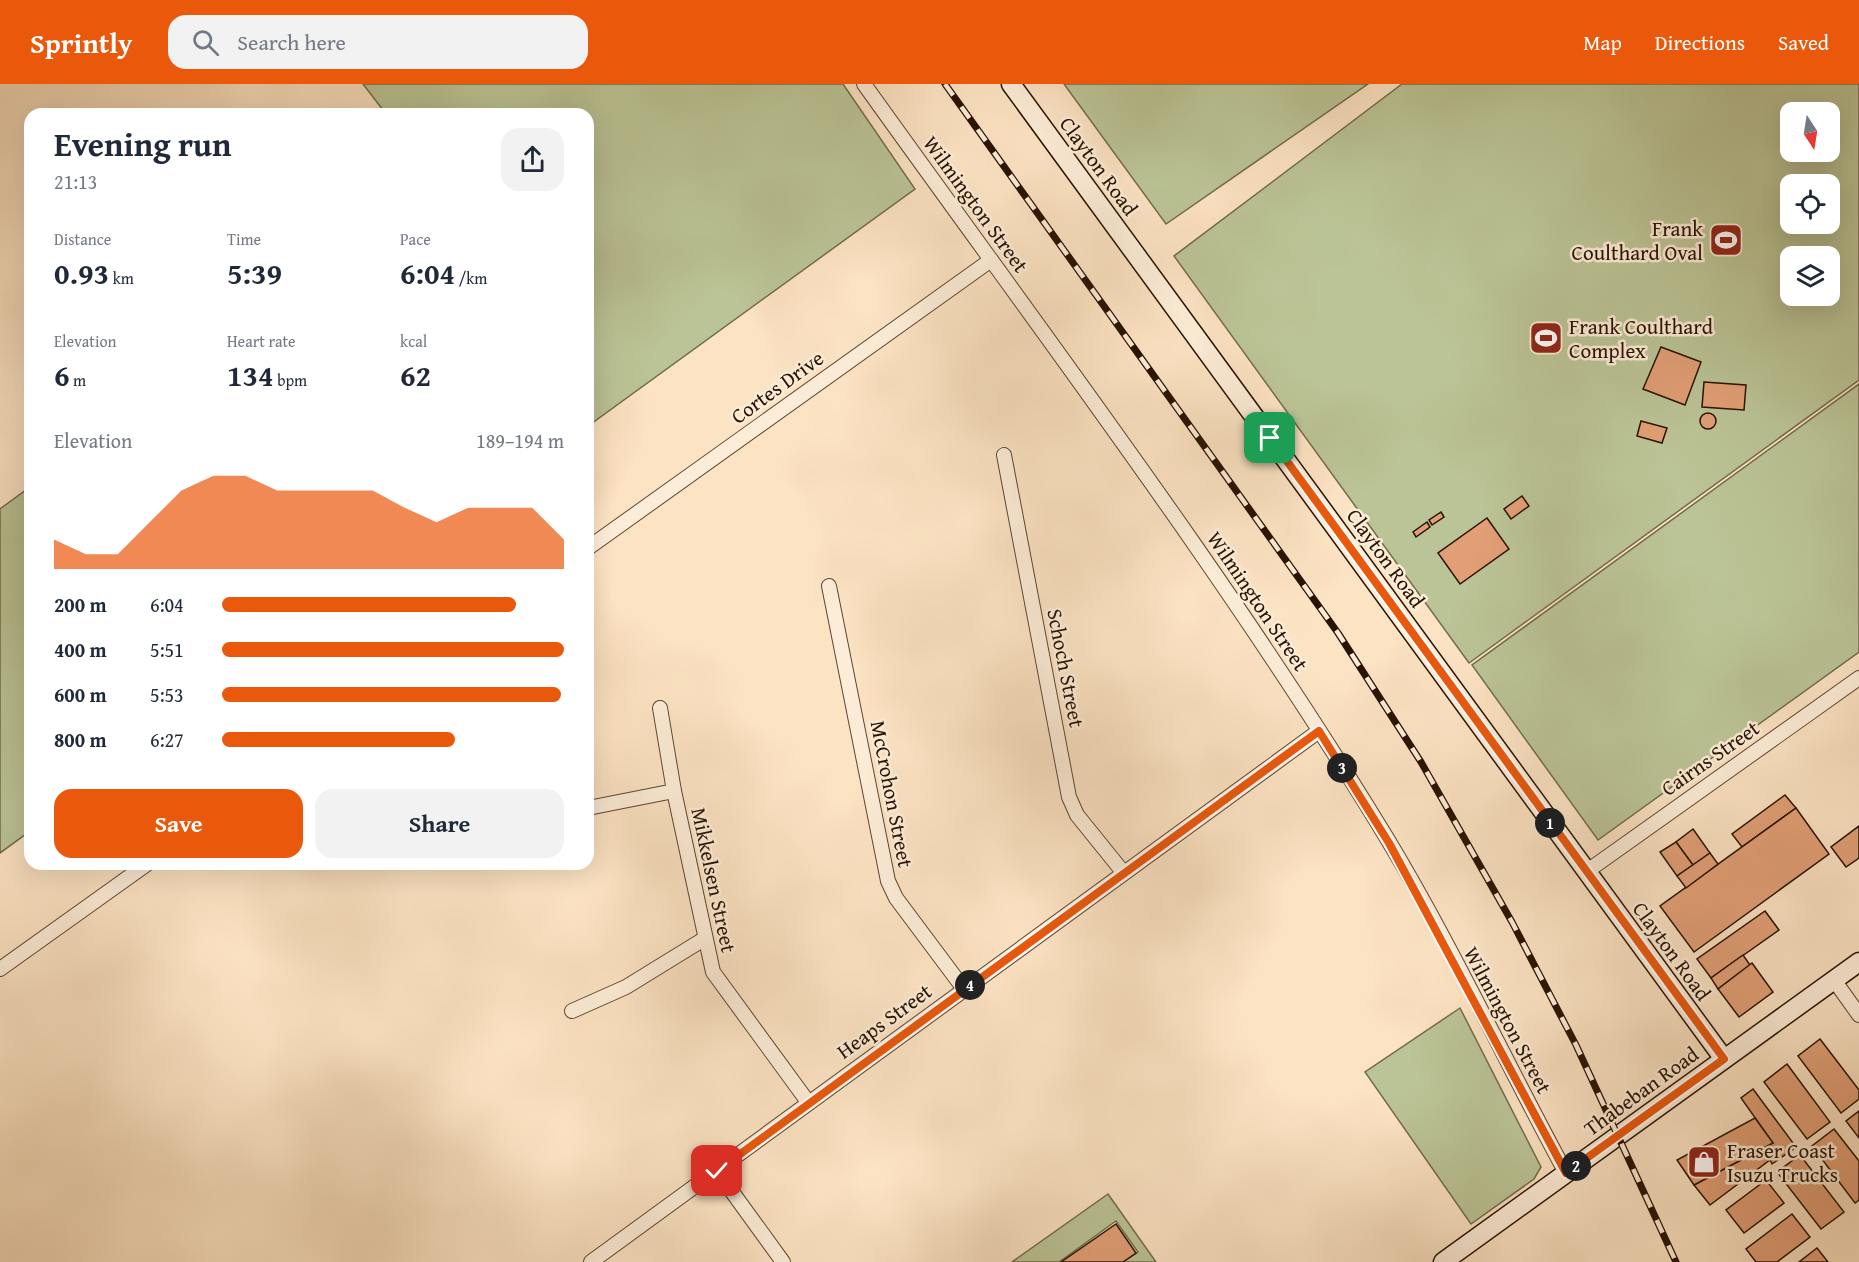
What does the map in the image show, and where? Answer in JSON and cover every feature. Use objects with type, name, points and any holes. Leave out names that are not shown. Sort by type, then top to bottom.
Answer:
[{"type":"street","name":"Wilmington Street","points":[[864,84],[1176,518],[1319,731],[1389,843],[1566,1173]]},
{"type":"street","name":"Clayton Road","points":[[1011,84],[1724,1059]]},
{"type":"street","name":"Cortes Drive","points":[[594,544],[991,260]]},
{"type":"street","name":"Schoch Street","points":[[1004,455],[1069,797],[1077,814],[1123,872]]},
{"type":"street","name":"McCrohon Street","points":[[829,586],[888,881],[896,898],[964,989]]},
{"type":"street","name":"Cairns Street","points":[[1586,872],[1859,678]]},
{"type":"street","name":"Mikkelsen Street","points":[[660,708],[674,791],[704,939],[713,972],[808,1102]]},
{"type":"street","name":"Heaps Street","points":[[591,1262],[1319,731]]},
{"type":"street","points":[[594,807],[674,791]]},
{"type":"street","points":[[0,969],[139,870]]},
{"type":"street","points":[[572,1011],[626,987],[704,939]]},
{"type":"street","name":"Thabeban Road","points":[[1443,1262],[1859,962]]},
{"type":"street","points":[[1834,980],[1859,1015]]},
{"type":"street","points":[[717,1171],[783,1262]]},
{"type":"green space","points":[[363,84],[843,84],[915,189],[594,422],[594,108],[381,108]]},
{"type":"green space","points":[[1064,84],[1368,84],[1166,224]]},
{"type":"green space","name":"Frank Coulthard Complex","points":[[1402,84],[1859,84],[1859,380],[1469,663],[1174,256]]},
{"type":"green space","points":[[1859,384],[1859,652],[1598,840],[1472,665]]},
{"type":"green space","points":[[24,491],[24,835],[0,853],[0,509]]},
{"type":"green space","points":[[1460,1008],[1541,1167],[1534,1179],[1471,1224],[1365,1072]]},
{"type":"green space","points":[[1108,1194],[1156,1262],[1123,1262],[1138,1252],[1116,1221],[1059,1262],[1012,1262]]},
{"type":"building","points":[[1661,347],[1701,362],[1685,405],[1643,389]]},
{"type":"building","points":[[1704,382],[1746,385],[1744,410],[1702,407]]},
{"type":"building","points":[[1708,413],[1716,421],[1708,429],[1700,421]]},
{"type":"building","points":[[1641,421],[1667,428],[1662,443],[1637,436]]},
{"type":"building","points":[[1522,496],[1529,506],[1511,519],[1504,509]]},
{"type":"building","points":[[1441,512],[1444,517],[1432,525],[1429,520]]},
{"type":"building","points":[[1487,518],[1509,549],[1460,584],[1438,553]]},
{"type":"building","points":[[1427,522],[1430,527],[1416,537],[1413,532]]},
{"type":"building","points":[[1785,795],[1796,808],[1742,847],[1732,834]]},
{"type":"building","points":[[1796,808],[1829,854],[1694,952],[1660,906]]},
{"type":"building","points":[[1859,826],[1859,858],[1846,867],[1831,847]]},
{"type":"building","points":[[1693,829],[1710,853],[1693,865],[1676,842]]},
{"type":"building","points":[[1676,842],[1693,865],[1677,876],[1660,852]]},
{"type":"building","points":[[1710,853],[1718,864],[1686,888],[1677,876]]},
{"type":"building","points":[[1765,911],[1779,930],[1711,978],[1697,959]]},
{"type":"building","points":[[1743,955],[1750,965],[1718,989],[1711,978]]},
{"type":"building","points":[[1752,963],[1773,992],[1739,1017],[1718,989]]},
{"type":"building","points":[[1820,1039],[1859,1090],[1859,1099],[1841,1113],[1798,1056]]},
{"type":"building","points":[[1787,1064],[1830,1122],[1807,1139],[1764,1082]]},
{"type":"building","points":[[1753,1089],[1796,1147],[1772,1164],[1770,1160],[1710,1205],[1694,1185],[1773,1143],[1741,1098]]},
{"type":"building","points":[[1859,1111],[1859,1138],[1846,1121]]},
{"type":"building","points":[[1755,1118],[1773,1143],[1694,1185],[1677,1160]]},
{"type":"building","points":[[1834,1129],[1859,1161],[1859,1200],[1855,1203],[1812,1146]]},
{"type":"building","points":[[1800,1155],[1844,1212],[1821,1229],[1777,1172]]},
{"type":"building","points":[[1766,1180],[1784,1203],[1744,1233],[1726,1210]]},
{"type":"building","points":[[1792,1214],[1810,1237],[1777,1262],[1756,1262],[1746,1249]]},
{"type":"building","points":[[1116,1224],[1136,1253],[1123,1262],[1061,1262]]},
{"type":"building","points":[[1817,1248],[1828,1262],[1799,1262]]},
{"type":"railway","points":[[945,84],[1338,633],[1421,762],[1512,922],[1576,1045],[1676,1262]]},
{"type":"place","name":"Frank Coulthard Oval","points":[[1726,240]]},
{"type":"place","name":"Frank Coulthard Complex","points":[[1546,338]]},
{"type":"place","name":"Fraser Coast Isuzu Trucks","points":[[1704,1162]]},
{"type":"route","points":[[717,1171],[808,1102],[1319,731],[1389,843],[1566,1173],[1724,1059],[1270,438]]}]
